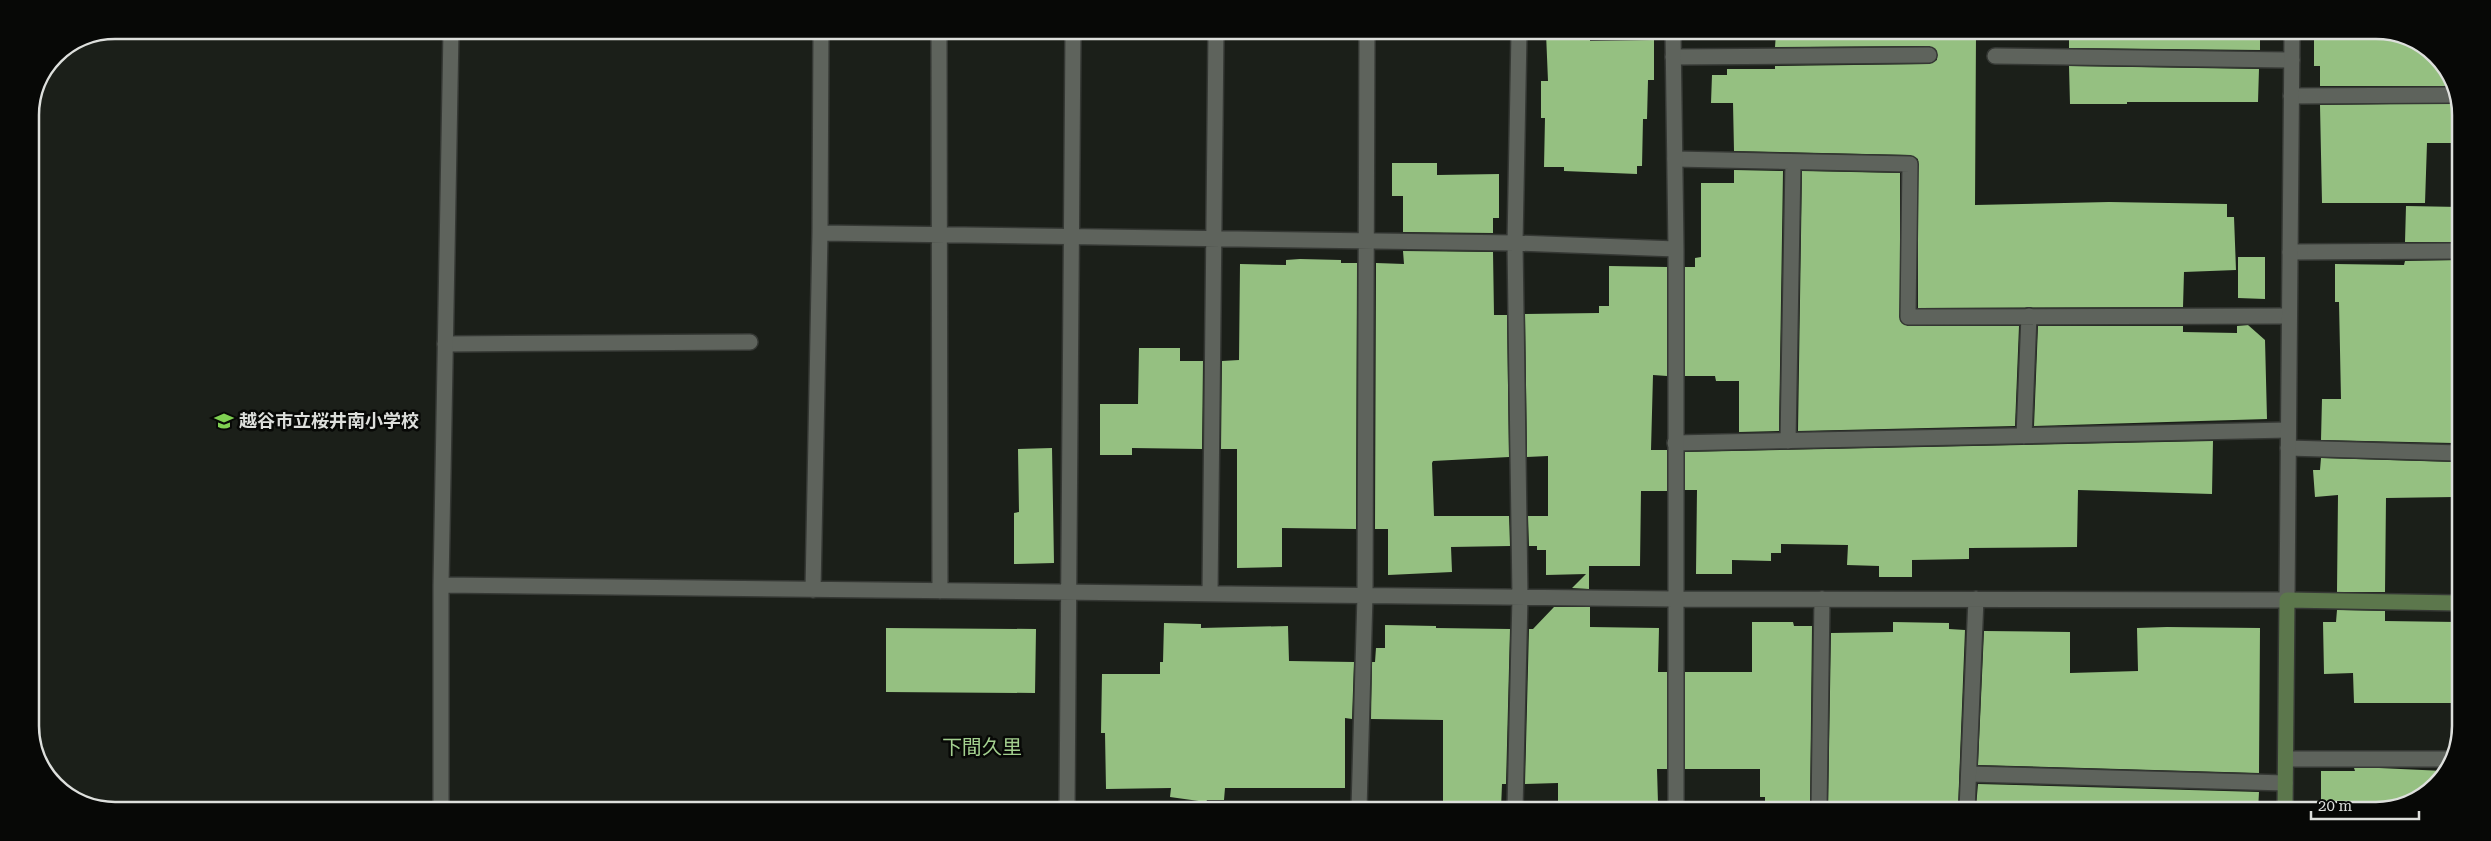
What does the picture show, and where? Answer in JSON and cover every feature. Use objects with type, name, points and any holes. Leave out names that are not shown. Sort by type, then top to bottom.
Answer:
[{"type":"street","points":[[441,802],[441,585],[451,39]]},
{"type":"street","points":[[813,590],[820,233],[821,39]]},
{"type":"street","points":[[939,39],[940,592]]},
{"type":"street","points":[[1067,802],[1074,39]]},
{"type":"street","points":[[1210,594],[1216,39]]},
{"type":"street","points":[[1359,802],[1365,596],[1367,39]]},
{"type":"street","points":[[1515,802],[1520,597],[1514,243],[1519,39]]},
{"type":"street","points":[[1673,39],[1676,249],[1674,599],[1676,802]]},
{"type":"street","points":[[2285,802],[2292,39]]},
{"type":"street","points":[[1673,56],[1929,55]]},
{"type":"street","points":[[1995,56],[2292,60]]},
{"type":"street","points":[[2291,96],[2449,95]]},
{"type":"street","points":[[1674,159],[1910,164],[1908,317],[2289,316]]},
{"type":"street","points":[[1788,441],[1793,162]]},
{"type":"street","points":[[820,233],[1514,243],[1676,249]]},
{"type":"street","points":[[2290,252],[2452,251]]},
{"type":"street","points":[[2024,436],[2029,316]]},
{"type":"street","points":[[445,344],[750,342]]},
{"type":"street","points":[[1675,443],[2288,430]]},
{"type":"street","points":[[2288,448],[2452,453]]},
{"type":"street","points":[[441,585],[1674,599],[2287,600],[2452,603]]},
{"type":"street","points":[[1819,802],[1822,599]]},
{"type":"street","points":[[1968,802],[1976,599]]},
{"type":"street","points":[[2286,760],[2444,759]]},
{"type":"street","points":[[1969,774],[2285,783]]},
{"type":"building","points":[[1546,39],[1590,39],[1590,41],[1654,40],[1654,80],[1648,80],[1647,119],[1643,119],[1642,166],[1637,166],[1637,174],[1564,171],[1564,167],[1544,167],[1545,118],[1541,118],[1541,81],[1548,81]]},
{"type":"building","points":[[1776,39],[1976,39],[1975,205],[2109,202],[2227,204],[2227,217],[2234,217],[2236,270],[2184,272],[2183,307],[1918,308],[1918,159],[1910,155],[1734,151],[1733,103],[1711,103],[1712,75],[1727,75],[1727,69],[1775,69],[1775,66],[1929,64],[1937,60],[1937,51],[1929,46],[1775,47]]},
{"type":"building","points":[[2069,39],[2260,39],[2260,50],[2069,48]]},
{"type":"building","points":[[2314,39],[2391,40],[2410,47],[2430,61],[2442,77],[2446,86],[2320,86],[2320,66],[2314,66]]},
{"type":"building","points":[[2069,66],[2259,69],[2258,102],[2070,104]]},
{"type":"building","points":[[2451,103],[2452,143],[2427,143],[2425,203],[2322,203],[2320,105]]},
{"type":"building","points":[[1392,163],[1437,163],[1437,175],[1499,174],[1499,218],[1493,218],[1493,233],[1403,232],[1403,196],[1392,196]]},
{"type":"building","points":[[1734,170],[1783,171],[1779,431],[1739,432],[1739,381],[1716,381],[1715,376],[1685,376],[1685,267],[1695,267],[1695,258],[1701,257],[1701,183],[1734,183]]},
{"type":"building","points":[[1802,171],[1900,173],[1900,321],[1908,326],[2019,326],[2015,426],[1798,431]]},
{"type":"building","points":[[2406,206],[2452,207],[2452,242],[2405,242]]},
{"type":"building","points":[[1403,251],[1493,252],[1494,315],[1507,315],[1509,457],[1433,461],[1432,463],[1434,516],[1509,516],[1510,546],[1451,547],[1452,572],[1388,575],[1388,529],[1375,529],[1376,263],[1404,264]]},
{"type":"building","points":[[2238,257],[2265,257],[2265,299],[2238,298]]},
{"type":"building","points":[[1286,260],[1341,260],[1341,263],[1357,263],[1356,529],[1282,528],[1282,567],[1237,568],[1237,449],[1221,449],[1222,361],[1239,360],[1240,264],[1286,265]]},
{"type":"building","points":[[2452,260],[2452,443],[2321,440],[2322,399],[2341,399],[2339,302],[2335,302],[2335,264],[2404,265],[2405,261]]},
{"type":"building","points":[[1609,266],[1667,267],[1667,376],[1653,375],[1651,450],[1667,450],[1667,491],[1641,491],[1640,566],[1589,566],[1589,589],[1572,588],[1586,574],[1546,575],[1546,550],[1537,550],[1537,546],[1529,546],[1528,516],[1548,516],[1548,456],[1527,457],[1525,314],[1599,313],[1599,306],[1609,306]]},
{"type":"building","points":[[2248,325],[2265,340],[2267,419],[2034,426],[2038,326],[2183,326],[2183,332],[2237,333],[2237,326]]},
{"type":"building","points":[[1139,348],[1180,348],[1180,361],[1203,361],[1202,449],[1132,448],[1132,455],[1100,455],[1100,404],[1138,404]]},
{"type":"building","points":[[2213,441],[2212,494],[2078,490],[2077,547],[1969,548],[1969,559],[1912,560],[1912,577],[1879,577],[1879,566],[1847,565],[1848,545],[1781,544],[1781,553],[1771,553],[1771,561],[1732,560],[1732,574],[1696,574],[1697,490],[1685,490],[1685,452]]},
{"type":"building","points":[[1052,448],[1054,563],[1014,564],[1014,513],[1019,512],[1018,449]]},
{"type":"building","points":[[2321,458],[2452,462],[2452,497],[2386,498],[2385,592],[2337,592],[2338,495],[2315,497],[2313,470],[2320,470]]},
{"type":"building","points":[[1554,607],[1590,607],[1590,627],[1659,628],[1658,672],[1667,672],[1667,769],[1657,769],[1658,802],[1558,802],[1558,783],[1525,784],[1529,629],[1533,629]]},
{"type":"building","points":[[2337,610],[2385,611],[2385,621],[2452,622],[2452,703],[2354,703],[2353,673],[2324,674],[2323,622],[2336,622]]},
{"type":"building","points":[[1752,622],[1793,622],[1794,626],[1812,626],[1810,802],[1765,802],[1765,797],[1760,797],[1760,769],[1685,769],[1685,672],[1752,672]]},
{"type":"building","points":[[1893,622],[1949,623],[1949,629],[1965,630],[1958,802],[1828,802],[1831,633],[1893,632]]},
{"type":"building","points":[[1164,623],[1201,624],[1201,628],[1288,626],[1289,661],[1354,662],[1352,719],[1345,718],[1345,788],[1225,788],[1224,800],[1207,800],[1206,802],[1170,797],[1171,788],[1106,789],[1105,733],[1101,733],[1102,674],[1160,674],[1160,662],[1163,662]]},
{"type":"building","points":[[1385,625],[1510,629],[1506,784],[1502,784],[1501,802],[1443,802],[1443,720],[1371,719],[1372,662],[1375,662],[1376,648],[1385,648]]},
{"type":"building","points":[[886,628],[1036,629],[1035,693],[886,692]]},
{"type":"building","points":[[2137,628],[2260,628],[2259,773],[1978,765],[1984,631],[2070,632],[2070,673],[2138,671]]},
{"type":"building","points":[[2354,768],[2437,771],[2414,792],[2391,801],[2321,801],[2321,771],[2355,771]]},
{"type":"building","points":[[1978,784],[2259,792],[2258,802],[1976,802]]},
{"type":"place","name":"越谷市立桜井南小学校","points":[[224,421]]},
{"type":"district","name":"下間久里","points":[[982,747]]}]
